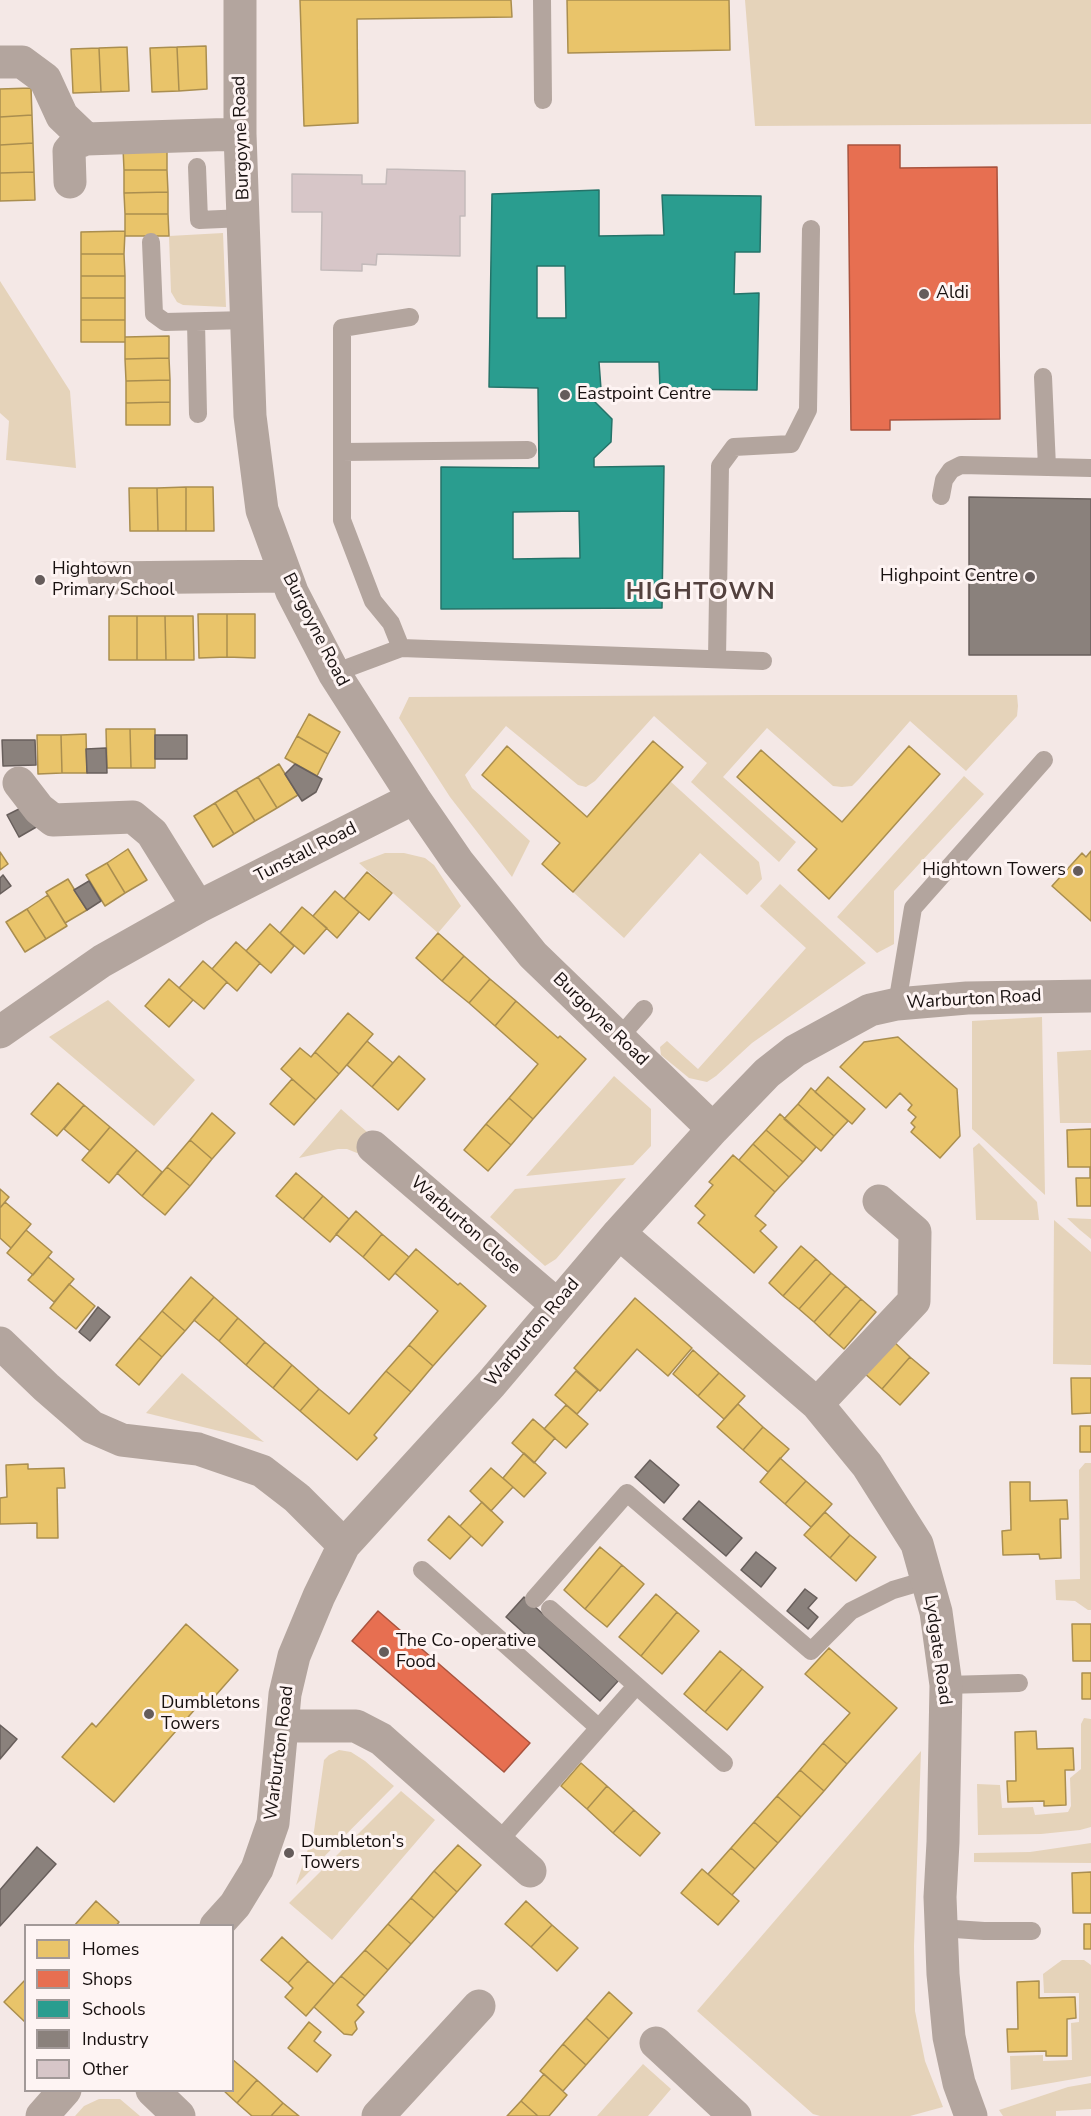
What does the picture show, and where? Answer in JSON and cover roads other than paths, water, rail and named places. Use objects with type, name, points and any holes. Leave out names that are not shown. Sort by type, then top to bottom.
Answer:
[{"type":"street","name":"Burgoyne Road","points":[[240,0],[240,134],[250,416],[262,510],[292,592],[334,673],[458,862],[533,955],[713,1129]]},
{"type":"street","points":[[0,63],[22,63],[45,79],[62,117],[86,139]]},
{"type":"street","points":[[70,182],[69,150],[76,143],[86,139],[240,134]]},
{"type":"street","points":[[104,578],[286,576]]},
{"type":"street","points":[[19,783],[39,809],[53,820],[133,818],[152,833],[198,907]]},
{"type":"street","name":"Tunstall Road","points":[[5,1017],[198,907],[414,798]]},
{"type":"street","name":"Warburton Road","points":[[218,1924],[235,1905],[257,1869],[273,1823],[284,1726],[285,1694],[294,1656],[319,1596],[344,1545],[491,1384],[619,1233],[713,1129],[767,1073],[795,1051],[870,1010],[897,1004],[967,998],[1091,996]]},
{"type":"street","name":"Warburton Close","points":[[373,1147],[557,1305]]},
{"type":"street","points":[[817,1404],[914,1301],[915,1232],[879,1200]]},
{"type":"street","name":"Lydgate Road","points":[[619,1233],[817,1404],[867,1465],[917,1544],[936,1612],[946,1685],[940,1928],[949,2037],[959,2083],[971,2116]]},
{"type":"street","points":[[0,1342],[46,1387],[92,1427],[122,1440],[198,1449],[262,1471],[297,1498],[344,1545]]},
{"type":"street","points":[[284,1726],[356,1726],[381,1739],[531,1871]]},
{"type":"street","points":[[378,2116],[479,2006]]},
{"type":"street","points":[[656,2043],[735,2116]]},
{"type":"street","points":[[42,2116],[64,2092]]},
{"type":"street","points":[[153,2092],[180,2116]]},
{"type":"lane","points":[[542,0],[543,100]]},
{"type":"lane","points":[[197,167],[199,220],[244,218]]},
{"type":"lane","points":[[717,659],[720,466],[734,447],[791,444],[808,410],[811,229]]},
{"type":"lane","points":[[151,243],[154,314],[165,322],[247,320]]},
{"type":"lane","points":[[400,648],[391,624],[373,602],[342,520],[342,328],[410,317]]},
{"type":"lane","points":[[196,322],[198,414]]},
{"type":"lane","points":[[1043,377],[1047,467]]},
{"type":"lane","points":[[342,452],[528,450]]},
{"type":"lane","points":[[941,496],[944,480],[951,470],[961,465],[1091,468]]},
{"type":"lane","points":[[334,673],[400,648],[763,661]]},
{"type":"lane","points":[[897,1004],[913,908],[1044,760]]},
{"type":"lane","points":[[618,1039],[644,1009]]},
{"type":"lane","points":[[534,1599],[627,1493],[811,1651],[851,1611],[892,1590],[927,1580]]},
{"type":"lane","points":[[422,1570],[599,1728]]},
{"type":"lane","points":[[550,1609],[724,1763]]},
{"type":"lane","points":[[946,1685],[1018,1683]]},
{"type":"lane","points":[[498,1842],[636,1686]]},
{"type":"lane","points":[[940,1928],[1032,1931]]},
{"type":"place","name":"Aldi","points":[[924,294]]},
{"type":"place","name":"Eastpoint Centre","points":[[565,395]]},
{"type":"place","name":"Highpoint Centre","points":[[1030,577]]},
{"type":"place","name":"Hightown Primary School","points":[[40,580]]},
{"type":"place","name":"Hightown Towers","points":[[1078,871]]},
{"type":"place","name":"The Co-operative Food","points":[[384,1652]]},
{"type":"place","name":"Dumbletons Towers","points":[[149,1714]]},
{"type":"place","name":"Dumbleton's Towers","points":[[289,1853]]},
{"type":"district","name":"HIGHTOWN","points":[[701,593]]}]
